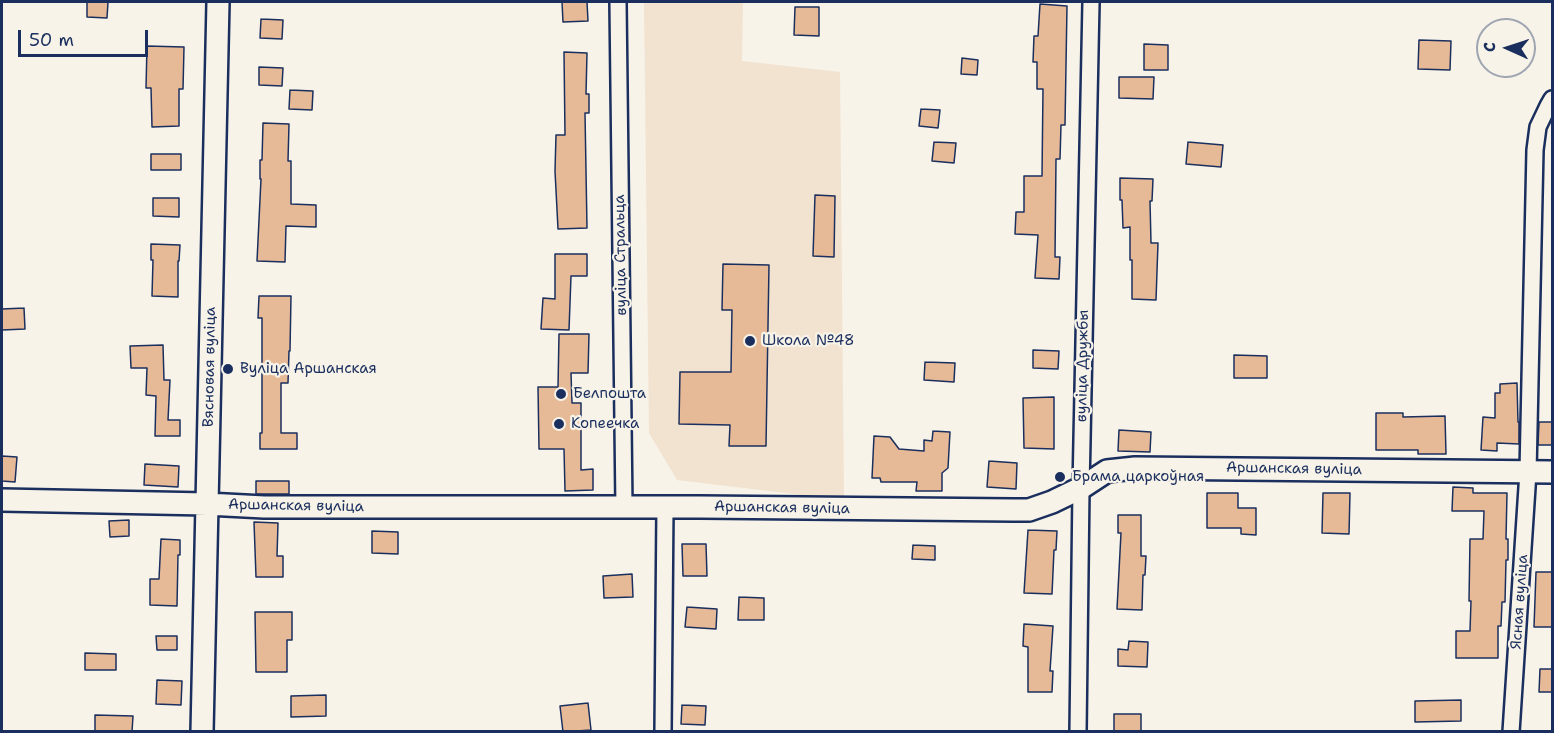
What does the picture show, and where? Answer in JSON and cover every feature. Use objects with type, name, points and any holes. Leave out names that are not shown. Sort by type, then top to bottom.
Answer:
[{"type":"street","name":"Вясновая вуліца","points":[[202,732],[218,2]]},
{"type":"street","name":"вуліца Стральца","points":[[618,2],[624,508]]},
{"type":"street","name":"вуліца Дружбы","points":[[1078,732],[1091,2]]},
{"type":"street","name":"Ясная вуліца","points":[[1511,732],[1528,472],[1535,150],[1538,127],[1552,99]]},
{"type":"street","name":"Аршанская вуліца","points":[[2,500],[264,507],[1029,510],[1081,488],[1107,471],[1135,468],[1552,472]]},
{"type":"street","points":[[663,732],[664,507]]},
{"type":"shaded area","points":[[644,2],[743,2],[742,61],[840,72],[844,500],[677,480],[649,433]]},
{"type":"building","points":[[87,2],[108,2],[107,18],[87,17]]},
{"type":"building","points":[[562,2],[587,2],[588,21],[563,22]]},
{"type":"building","points":[[1040,4],[1067,6],[1065,125],[1061,125],[1060,159],[1056,159],[1055,257],[1060,257],[1059,279],[1035,278],[1038,235],[1015,234],[1016,212],[1024,212],[1024,176],[1042,176],[1043,89],[1037,89],[1037,62],[1033,62],[1034,36],[1038,36]]},
{"type":"building","points":[[795,7],[819,7],[819,36],[794,35]]},
{"type":"building","points":[[261,19],[283,20],[282,39],[260,38]]},
{"type":"building","points":[[1419,40],[1451,41],[1450,70],[1418,69]]},
{"type":"building","points":[[1144,44],[1168,45],[1168,70],[1144,70]]},
{"type":"building","points":[[147,46],[184,47],[183,89],[179,89],[179,126],[152,127],[151,88],[146,88]]},
{"type":"building","points":[[564,52],[587,53],[586,94],[589,94],[589,113],[585,113],[587,228],[558,229],[556,135],[565,135]]},
{"type":"building","points":[[962,58],[978,60],[977,75],[961,74]]},
{"type":"building","points":[[259,67],[283,68],[282,86],[259,85]]},
{"type":"building","points":[[1119,77],[1154,77],[1153,99],[1119,98]]},
{"type":"building","points":[[290,90],[313,91],[312,110],[289,109]]},
{"type":"building","points":[[921,109],[940,110],[938,128],[919,126]]},
{"type":"building","points":[[263,123],[289,124],[288,161],[291,161],[291,204],[316,205],[316,227],[286,226],[285,262],[257,261]]},
{"type":"building","points":[[934,142],[956,143],[954,163],[932,161]]},
{"type":"building","points":[[1188,142],[1223,145],[1221,167],[1186,164]]},
{"type":"building","points":[[151,154],[181,154],[181,170],[151,170]]},
{"type":"building","points":[[1120,178],[1153,179],[1152,201],[1150,201],[1151,243],[1158,243],[1156,300],[1132,299],[1130,227],[1123,228]]},
{"type":"building","points":[[815,195],[835,196],[834,257],[813,256]]},
{"type":"building","points":[[153,198],[179,198],[179,217],[153,216]]},
{"type":"building","points":[[151,244],[180,245],[178,297],[152,296]]},
{"type":"building","points":[[555,254],[587,254],[587,276],[571,276],[569,330],[541,329],[543,298],[555,299]]},
{"type":"building","name":"Школа №48","points":[[723,264],[769,265],[766,446],[729,446],[730,425],[679,424],[680,372],[731,372],[732,310],[722,310]]},
{"type":"building","points":[[259,296],[291,296],[288,383],[281,383],[281,433],[297,433],[297,449],[260,449],[262,318],[258,318]]},
{"type":"building","points":[[24,308],[25,329],[2,330],[2,309]]},
{"type":"building","points":[[559,334],[589,334],[588,373],[571,373],[572,403],[581,403],[581,470],[593,469],[593,490],[565,491],[564,449],[539,449],[538,387],[558,387]]},
{"type":"building","points":[[163,345],[164,380],[170,380],[168,420],[180,420],[180,436],[155,436],[156,396],[146,395],[147,368],[131,368],[130,346]]},
{"type":"building","points":[[1033,350],[1059,351],[1058,369],[1033,368]]},
{"type":"building","points":[[1234,355],[1267,356],[1267,378],[1234,378]]},
{"type":"building","points":[[925,362],[955,363],[954,382],[924,380]]},
{"type":"building","points":[[1517,383],[1519,444],[1497,443],[1497,451],[1481,450],[1483,417],[1495,418],[1495,393],[1500,393],[1500,384]]},
{"type":"building","points":[[1054,397],[1054,449],[1024,448],[1023,398]]},
{"type":"building","points":[[1376,413],[1403,413],[1403,417],[1445,416],[1446,454],[1418,454],[1418,450],[1376,450]]},
{"type":"building","points":[[1539,422],[1552,422],[1552,445],[1538,445]]},
{"type":"building","points":[[1119,430],[1151,432],[1150,452],[1118,451]]},
{"type":"building","points":[[933,431],[950,432],[948,468],[942,473],[942,491],[916,491],[917,482],[881,482],[880,478],[872,478],[874,436],[890,437],[899,449],[924,451],[924,440],[932,441]]},
{"type":"building","points":[[2,456],[17,457],[15,482],[2,481]]},
{"type":"building","points":[[989,461],[1017,463],[1016,489],[987,487]]},
{"type":"building","points":[[145,464],[179,466],[178,487],[144,485]]},
{"type":"building","points":[[256,481],[289,481],[289,494],[256,494]]},
{"type":"building","points":[[1453,487],[1473,488],[1473,493],[1507,493],[1508,560],[1506,560],[1505,602],[1502,602],[1501,626],[1498,626],[1498,658],[1456,658],[1456,631],[1470,631],[1470,539],[1483,539],[1484,511],[1452,511]]},
{"type":"building","points":[[1207,493],[1238,493],[1238,508],[1256,508],[1256,535],[1241,534],[1241,528],[1207,528]]},
{"type":"building","points":[[1323,493],[1350,493],[1349,534],[1322,533]]},
{"type":"building","points":[[1118,515],[1141,515],[1141,556],[1146,556],[1142,610],[1117,609],[1121,533],[1118,533]]},
{"type":"building","points":[[129,520],[129,536],[110,537],[109,521]]},
{"type":"building","points":[[254,522],[278,523],[277,556],[283,556],[283,577],[256,577]]},
{"type":"building","points":[[1028,530],[1057,531],[1052,594],[1024,593]]},
{"type":"building","points":[[372,531],[398,532],[398,554],[372,553]]},
{"type":"building","points":[[161,539],[180,540],[177,606],[150,605],[150,579],[159,579]]},
{"type":"building","points":[[682,544],[706,544],[707,576],[683,576]]},
{"type":"building","points":[[913,545],[935,546],[935,560],[912,559]]},
{"type":"building","points":[[1536,572],[1552,572],[1552,627],[1534,627]]},
{"type":"building","points":[[632,574],[633,597],[604,598],[603,576]]},
{"type":"building","points":[[739,597],[764,598],[764,620],[738,620]]},
{"type":"building","points":[[687,607],[717,609],[716,629],[685,627]]},
{"type":"building","points":[[255,612],[292,612],[292,640],[287,640],[287,672],[256,672]]},
{"type":"building","points":[[1024,624],[1053,626],[1050,671],[1053,671],[1052,692],[1028,692],[1028,647],[1023,646]]},
{"type":"building","points":[[156,636],[177,636],[177,650],[157,650]]},
{"type":"building","points":[[1129,641],[1148,642],[1147,667],[1118,666],[1118,649],[1128,650]]},
{"type":"building","points":[[85,653],[116,654],[116,670],[85,670]]},
{"type":"building","points":[[1540,669],[1552,669],[1552,692],[1539,692]]},
{"type":"building","points":[[157,680],[182,681],[181,705],[156,704]]},
{"type":"building","points":[[326,695],[326,716],[291,717],[291,696]]},
{"type":"building","points":[[1461,700],[1461,721],[1415,722],[1415,701]]},
{"type":"building","points":[[588,703],[591,730],[563,732],[560,706]]},
{"type":"building","points":[[682,705],[706,706],[705,725],[681,724]]},
{"type":"building","points":[[1114,714],[1141,714],[1141,732],[1114,732]]},
{"type":"building","points":[[95,715],[133,716],[132,732],[95,732]]},
{"type":"place","name":"Школа №48","points":[[750,341]]},
{"type":"place","name":"Вуліца Аршанская","points":[[228,369]]},
{"type":"place","name":"Белпошта","points":[[561,394]]},
{"type":"place","name":"Копеечка","points":[[559,424]]},
{"type":"place","name":"Брама царкоўная","points":[[1060,477]]}]
